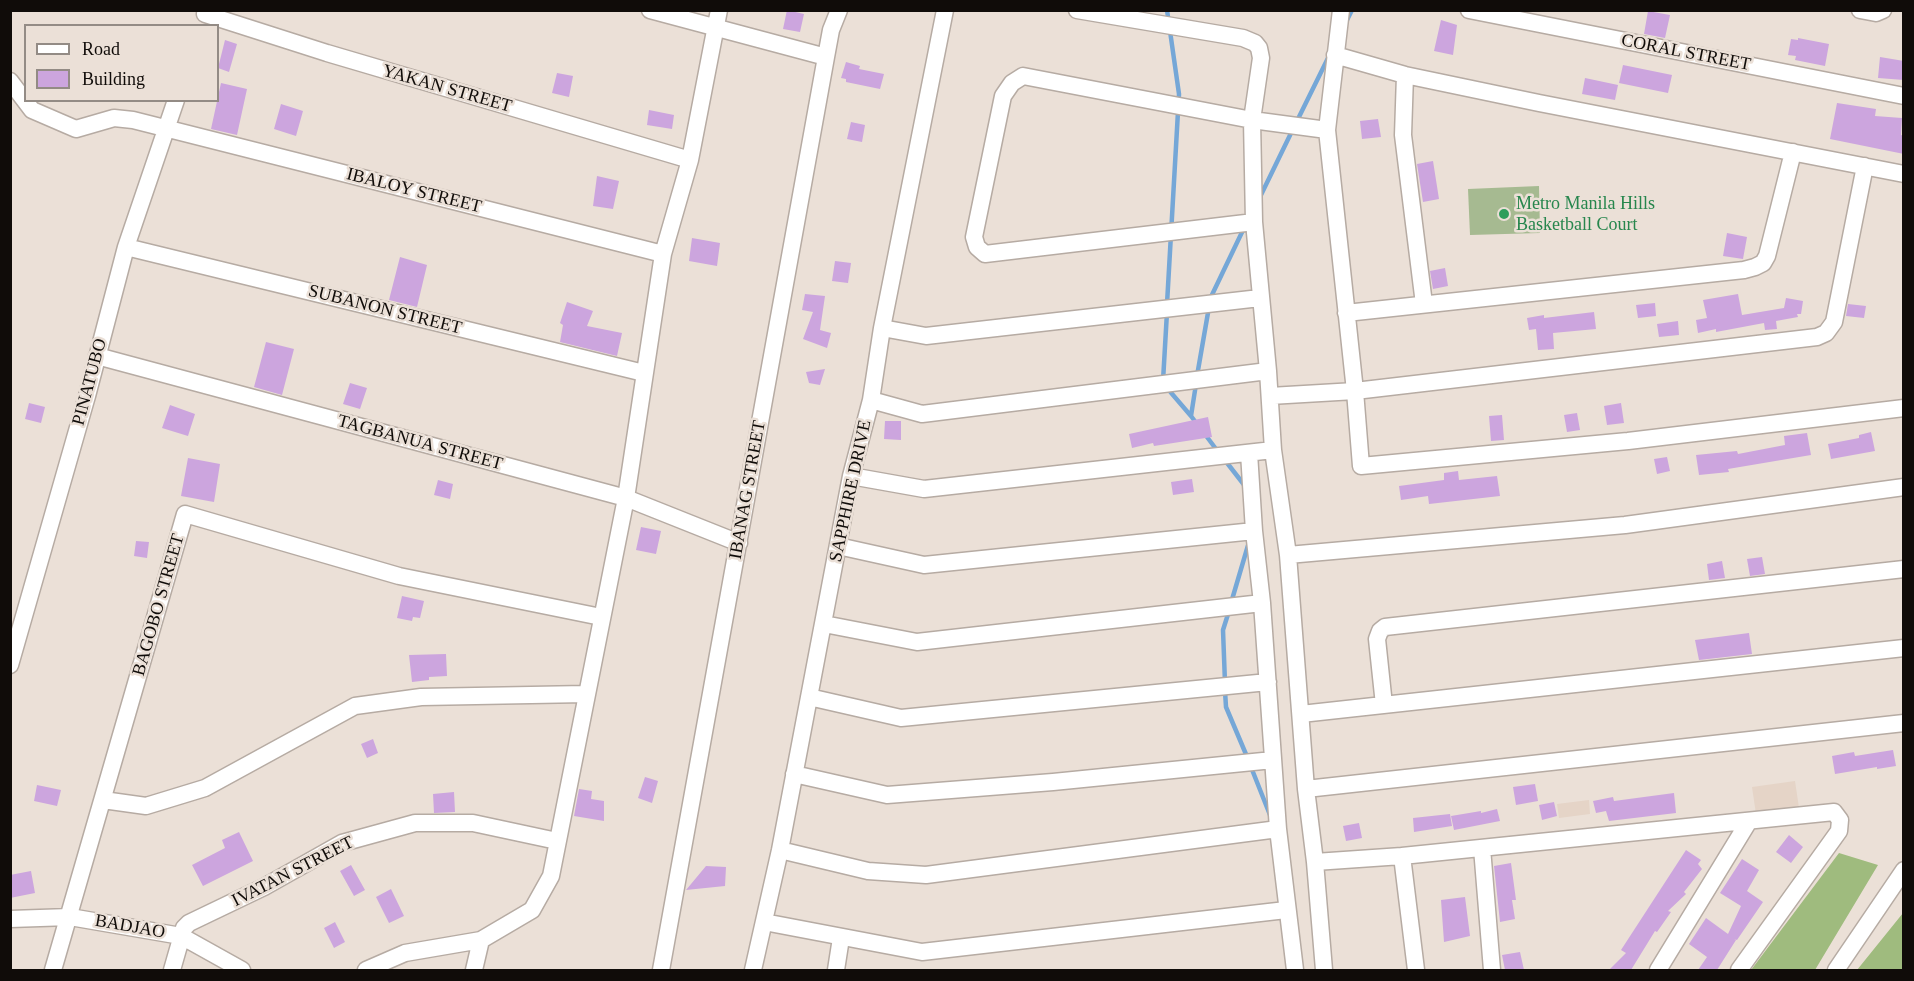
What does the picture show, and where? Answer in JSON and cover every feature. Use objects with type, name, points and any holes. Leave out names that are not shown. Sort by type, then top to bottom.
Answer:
[{"type":"street","points":[[650,10],[825,57]]},
{"type":"street","points":[[366,970],[405,953],[481,940],[531,909],[551,876],[626,498],[663,254],[690,160],[719,10]]},
{"type":"street","name":"IBANAG STREET","points":[[661,970],[825,57],[831,30],[839,10]]},
{"type":"street","name":"SAPPHIRE DRIVE","points":[[753,970],[780,850],[851,476],[871,400],[882,328],[945,10]]},
{"type":"street","points":[[1077,10],[1243,39],[1255,43],[1259,48],[1261,58],[1252,120],[1254,222],[1273,450],[1288,555],[1306,789],[1324,970]]},
{"type":"street","points":[[1341,10],[1327,130],[1361,466],[1628,441],[1904,408]]},
{"type":"street","name":"CORAL STREET","points":[[1469,10],[1904,96]]},
{"type":"street","points":[[1860,10],[1876,13],[1883,10]]},
{"type":"street","name":"YAKAN STREET","points":[[204,17],[690,160]]},
{"type":"street","points":[[1335,55],[1405,75],[1904,174]]},
{"type":"street","points":[[1405,75],[1403,135],[1424,304]]},
{"type":"street","points":[[1254,222],[985,254],[978,247],[974,237],[1003,96],[1012,83],[1023,76],[1252,120],[1327,130]]},
{"type":"street","name":"IBALOY STREET","points":[[10,81],[24,99]]},
{"type":"street","name":"IBALOY STREET","points":[[26,102],[32,110],[76,129],[114,118],[133,120],[663,254]]},
{"type":"street","name":"PINATUBO","points":[[10,665],[126,247],[175,102]]},
{"type":"street","points":[[1346,313],[1722,273],[1755,267],[1767,256],[1793,152]]},
{"type":"street","points":[[1270,396],[1355,391],[1817,337],[1826,333],[1834,322],[1865,166]]},
{"type":"street","name":"SUBANON STREET","points":[[126,247],[644,374]]},
{"type":"street","points":[[882,328],[926,336],[1260,298]]},
{"type":"street","name":"TAGBANUA STREET","points":[[97,356],[626,498],[739,543]]},
{"type":"street","points":[[871,400],[922,414],[1268,370]]},
{"type":"street","points":[[851,476],[924,489],[1273,450]]},
{"type":"street","points":[[1249,453],[1278,830],[1295,970]]},
{"type":"street","points":[[1288,555],[1625,525],[1904,487]]},
{"type":"street","name":"BAGOBO STREET","points":[[53,970],[185,514],[399,576],[601,617]]},
{"type":"street","points":[[838,546],[924,565],[1254,531]]},
{"type":"street","points":[[1384,705],[1377,639],[1380,631],[1385,627],[1904,569]]},
{"type":"street","points":[[824,624],[917,642],[1262,603]]},
{"type":"street","points":[[1301,714],[1904,648]]},
{"type":"street","points":[[809,697],[901,718],[1268,682]]},
{"type":"street","points":[[103,800],[146,806],[206,788],[355,706],[421,697],[586,694]]},
{"type":"street","points":[[1306,789],[1904,723]]},
{"type":"street","points":[[794,774],[887,795],[1053,782],[1273,760]]},
{"type":"street","points":[[1315,862],[1402,856],[1830,811],[1837,815],[1841,826],[1739,970]]},
{"type":"street","points":[[1658,970],[1749,821]]},
{"type":"street","name":"IVATAN STREET","points":[[181,936],[189,923],[264,887],[342,843],[415,823],[473,823],[557,841]]},
{"type":"street","points":[[780,850],[868,871],[926,875],[1278,830]]},
{"type":"street","points":[[1482,848],[1492,970]]},
{"type":"street","points":[[1402,856],[1416,970]]},
{"type":"street","points":[[1836,970],[1904,870]]},
{"type":"street","points":[[764,922],[922,952],[1286,910]]},
{"type":"street","name":"BADJAO","points":[[10,920],[70,917],[181,936],[242,970]]},
{"type":"street","points":[[172,970],[181,936]]},
{"type":"street","points":[[836,970],[842,938]]},
{"type":"street","points":[[474,970],[481,940]]},
{"type":"shaded area","points":[[1795,781],[1799,808],[1756,814],[1752,787]]},
{"type":"shaded area","points":[[1589,800],[1590,814],[1559,818],[1557,804]]},
{"type":"green space","name":"Metro Manila Hills Basketball Court","points":[[1539,186],[1540,233],[1470,235],[1468,189]]},
{"type":"green space","points":[[1839,853],[1878,865],[1815,970],[1751,970]]},
{"type":"green space","points":[[1903,913],[1903,970],[1857,970]]},
{"type":"building","points":[[787,10],[804,14],[800,32],[783,29]]},
{"type":"building","points":[[1648,11],[1670,15],[1665,38],[1644,34]]},
{"type":"building","points":[[1441,20],[1457,25],[1453,55],[1434,51]]},
{"type":"building","points":[[1798,38],[1829,44],[1825,66],[1795,60],[1796,56],[1788,55],[1791,39],[1798,40]]},
{"type":"building","points":[[225,40],[237,44],[229,72],[219,68]]},
{"type":"building","points":[[1880,57],[1904,61],[1904,80],[1878,78]]},
{"type":"building","points":[[846,62],[860,66],[859,69],[884,74],[880,89],[846,82],[846,79],[841,78]]},
{"type":"building","points":[[1623,65],[1672,75],[1668,93],[1619,83]]},
{"type":"building","points":[[557,73],[573,76],[569,97],[552,93]]},
{"type":"building","points":[[1585,78],[1618,85],[1615,100],[1582,94]]},
{"type":"building","points":[[221,83],[247,89],[237,135],[211,129],[217,102],[219,102]]},
{"type":"building","points":[[1837,103],[1876,109],[1875,116],[1902,118],[1901,135],[1904,136],[1904,154],[1830,139]]},
{"type":"building","points":[[281,104],[303,111],[296,136],[274,129]]},
{"type":"building","points":[[649,110],[674,115],[672,129],[647,125]]},
{"type":"building","points":[[1378,119],[1381,137],[1362,139],[1360,121]]},
{"type":"building","points":[[851,122],[865,125],[862,142],[847,139]]},
{"type":"building","points":[[1433,161],[1439,199],[1423,202],[1417,164]]},
{"type":"building","points":[[597,176],[619,181],[613,209],[593,206]]},
{"type":"building","points":[[1727,233],[1747,237],[1743,259],[1723,256]]},
{"type":"building","points":[[692,238],[720,243],[717,266],[689,261]]},
{"type":"building","points":[[400,257],[427,265],[417,307],[389,300]]},
{"type":"building","points":[[835,261],[851,263],[848,283],[832,281]]},
{"type":"building","points":[[1445,268],[1448,286],[1433,289],[1430,271]]},
{"type":"building","points":[[805,294],[825,296],[820,330],[831,333],[827,348],[803,339],[813,312],[802,310]]},
{"type":"building","points":[[1738,294],[1742,315],[1784,308],[1786,298],[1803,301],[1801,314],[1797,314],[1798,317],[1776,321],[1777,329],[1765,330],[1764,323],[1698,333],[1696,320],[1707,318],[1703,300]]},
{"type":"building","points":[[567,302],[593,311],[587,326],[622,333],[617,356],[560,342],[563,325],[560,323]]},
{"type":"building","points":[[1655,303],[1656,316],[1638,318],[1636,305]]},
{"type":"building","points":[[1848,304],[1866,306],[1864,318],[1846,316]]},
{"type":"building","points":[[1594,312],[1596,329],[1553,333],[1554,349],[1538,350],[1536,329],[1529,330],[1527,318]]},
{"type":"building","points":[[1678,321],[1679,335],[1659,337],[1657,324]]},
{"type":"building","points":[[266,342],[294,349],[282,395],[254,387]]},
{"type":"building","points":[[825,369],[820,385],[809,383],[806,372]]},
{"type":"building","points":[[350,383],[367,388],[360,409],[343,404]]},
{"type":"building","points":[[29,403],[45,407],[41,423],[25,419]]},
{"type":"building","points":[[1621,403],[1624,423],[1607,425],[1604,406]]},
{"type":"building","points":[[170,405],[195,414],[188,436],[162,428]]},
{"type":"building","points":[[1577,413],[1580,430],[1567,432],[1564,415]]},
{"type":"building","points":[[1502,415],[1504,440],[1491,441],[1489,416]]},
{"type":"building","points":[[1208,417],[1212,437],[1154,446],[1153,443],[1132,448],[1129,434]]},
{"type":"building","points":[[885,421],[901,421],[901,440],[884,439]]},
{"type":"building","points":[[1871,432],[1875,451],[1831,459],[1828,444],[1859,438],[1859,435]]},
{"type":"building","points":[[1807,433],[1811,455],[1728,469],[1729,472],[1699,475],[1696,455],[1737,451],[1738,454],[1785,445],[1784,436]]},
{"type":"building","points":[[1667,457],[1670,471],[1657,474],[1654,459]]},
{"type":"building","points":[[188,458],[220,464],[214,502],[181,496]]},
{"type":"building","points":[[1458,471],[1459,480],[1497,476],[1500,496],[1429,504],[1428,496],[1401,500],[1399,486],[1444,480],[1444,473]]},
{"type":"building","points":[[1192,479],[1194,492],[1173,495],[1171,482]]},
{"type":"building","points":[[438,480],[453,484],[450,499],[434,495]]},
{"type":"building","points":[[641,527],[661,531],[656,554],[636,550]]},
{"type":"building","points":[[136,541],[149,542],[147,558],[134,556]]},
{"type":"building","points":[[1762,557],[1765,574],[1750,576],[1747,559]]},
{"type":"building","points":[[1722,561],[1725,578],[1709,580],[1707,564]]},
{"type":"building","points":[[402,596],[424,601],[420,618],[413,617],[412,621],[397,618]]},
{"type":"building","points":[[1749,633],[1752,654],[1699,660],[1695,640]]},
{"type":"building","points":[[446,654],[447,676],[429,677],[429,680],[412,682],[409,655]]},
{"type":"building","points":[[373,739],[378,753],[367,758],[361,744]]},
{"type":"building","points":[[1893,750],[1896,766],[1835,774],[1832,756],[1854,752],[1855,756]]},
{"type":"building","points":[[645,777],[658,781],[652,803],[638,798]]},
{"type":"building","points":[[1535,784],[1538,801],[1516,805],[1513,787]]},
{"type":"building","points":[[37,785],[61,790],[57,806],[34,801]]},
{"type":"building","points":[[579,789],[592,791],[591,799],[604,801],[604,821],[574,816]]},
{"type":"building","points":[[454,792],[455,812],[434,813],[433,794]]},
{"type":"building","points":[[1674,793],[1676,813],[1609,821],[1606,811],[1596,813],[1593,801],[1613,797],[1614,801]]},
{"type":"building","points":[[1554,802],[1557,816],[1542,820],[1539,805]]},
{"type":"building","points":[[1497,809],[1500,821],[1454,830],[1451,816]]},
{"type":"building","points":[[1450,814],[1452,826],[1414,832],[1413,818]]},
{"type":"building","points":[[1359,823],[1362,838],[1346,841],[1343,826]]},
{"type":"building","points":[[239,832],[253,861],[203,886],[192,865],[225,848],[222,840]]},
{"type":"building","points":[[1789,835],[1803,847],[1791,863],[1776,852]]},
{"type":"building","points":[[1686,850],[1701,860],[1698,864],[1702,869],[1684,892],[1686,894],[1668,911],[1671,912],[1657,932],[1655,931],[1631,970],[1609,970],[1626,953],[1621,950]]},
{"type":"building","points":[[1742,859],[1759,870],[1747,891],[1763,902],[1737,940],[1734,939],[1736,940],[1717,970],[1698,970],[1707,957],[1689,944],[1706,918],[1728,934],[1741,906],[1720,893]]},
{"type":"building","points":[[1511,863],[1516,900],[1512,900],[1515,919],[1500,922],[1494,866]]},
{"type":"building","points":[[351,865],[365,890],[354,896],[340,871]]},
{"type":"building","points":[[706,866],[726,867],[725,886],[686,890]]},
{"type":"building","points":[[31,871],[35,893],[10,898],[10,875]]},
{"type":"building","points":[[391,889],[404,916],[389,923],[376,897]]},
{"type":"building","points":[[1465,897],[1470,936],[1444,942],[1441,900]]},
{"type":"building","points":[[335,922],[345,942],[334,948],[324,928]]},
{"type":"building","points":[[1520,952],[1524,970],[1505,970],[1502,955]]},
{"type":"waterway","points":[[1167,10],[1179,94],[1167,304]]},
{"type":"waterway","points":[[1346,22],[1352,10]]},
{"type":"waterway","points":[[1297,121],[1329,56]]},
{"type":"waterway","points":[[1260,197],[1293,129]]},
{"type":"waterway","points":[[1210,299],[1244,228]]},
{"type":"waterway","points":[[1197,376],[1209,307]]},
{"type":"waterway","points":[[1163,381],[1167,312]]},
{"type":"waterway","points":[[1196,384],[1191,416],[1197,424]]},
{"type":"waterway","points":[[1167,388],[1191,416]]},
{"type":"waterway","points":[[1204,433],[1219,453]]},
{"type":"waterway","points":[[1224,459],[1245,486]]},
{"type":"waterway","points":[[1231,603],[1249,542]]},
{"type":"waterway","points":[[1225,683],[1223,630],[1229,611]]},
{"type":"waterway","points":[[1225,691],[1226,707],[1248,759]]},
{"type":"waterway","points":[[1251,767],[1270,815]]},
{"type":"place","name":"Metro Manila Hills Basketball Court","points":[[1504,214]]}]
